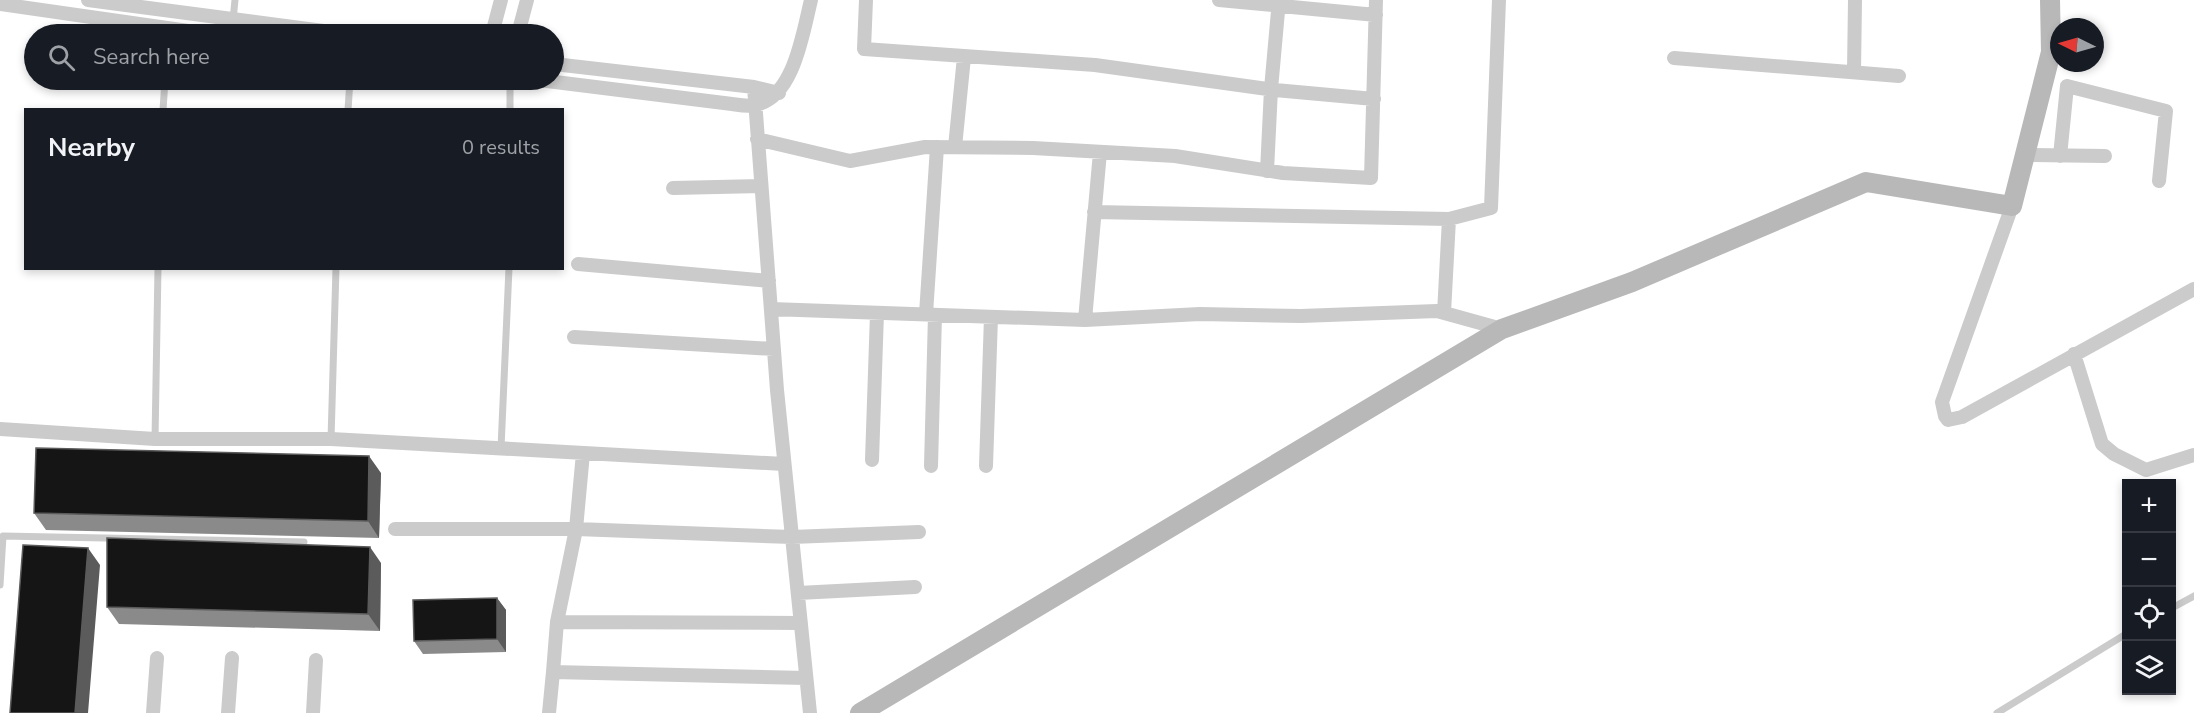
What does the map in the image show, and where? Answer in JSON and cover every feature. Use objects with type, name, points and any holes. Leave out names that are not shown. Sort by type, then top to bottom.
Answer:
[{"type":"street","points":[[88,0],[265,24]]},
{"type":"street","points":[[495,24],[501,0]]},
{"type":"street","points":[[521,24],[527,0]]},
{"type":"street","points":[[564,83],[755,105],[779,93],[791,72],[811,0]]},
{"type":"street","points":[[866,0],[864,49],[1095,65],[1271,89],[1374,99]]},
{"type":"street","points":[[1219,0],[1279,3],[1376,15]]},
{"type":"street","points":[[757,140],[850,161],[925,147],[1033,148],[1175,156],[1283,173],[1371,177],[1376,0]]},
{"type":"street","points":[[1094,212],[1449,219],[1491,208],[1498,0]]},
{"type":"street","points":[[1854,72],[1855,0]]},
{"type":"street","points":[[2050,0],[2051,52],[2025,155],[2012,206],[1942,402],[1944,416],[1948,420],[1962,417],[2194,289]]},
{"type":"street","points":[[1267,171],[1271,89],[1279,3]]},
{"type":"street","points":[[0,4],[119,24]]},
{"type":"street","points":[[955,147],[964,57]]},
{"type":"street","points":[[1674,58],[1899,76]]},
{"type":"street","points":[[564,65],[754,87],[779,93]]},
{"type":"street","points":[[2060,156],[2067,86],[2166,111],[2159,181]]},
{"type":"street","points":[[754,87],[784,464],[810,713]]},
{"type":"street","points":[[931,466],[931,315],[937,147]]},
{"type":"street","points":[[1085,320],[1100,152]]},
{"type":"street","points":[[2025,155],[2105,156]]},
{"type":"street","points":[[860,713],[1502,329],[1632,282],[1866,182],[2012,206]]},
{"type":"street","points":[[673,188],[761,186]]},
{"type":"street","points":[[1444,313],[1449,219]]},
{"type":"street","points":[[578,264],[769,280]]},
{"type":"street","points":[[771,309],[1085,320],[1200,314],[1300,316],[1437,311],[1502,329]]},
{"type":"street","points":[[872,460],[877,313]]},
{"type":"street","points":[[986,466],[991,317]]},
{"type":"street","points":[[574,337],[774,349]]},
{"type":"street","points":[[2074,354],[2102,444],[2146,470],[2194,455]]},
{"type":"street","points":[[0,429],[154,439],[331,439],[784,464]]},
{"type":"street","points":[[549,713],[557,622],[576,529],[584,453]]},
{"type":"street","points":[[395,529],[576,529],[792,537],[919,532]]},
{"type":"street","points":[[798,593],[915,588]]},
{"type":"street","points":[[557,622],[801,623]]},
{"type":"street","points":[[153,713],[157,658]]},
{"type":"street","points":[[228,713],[232,658]]},
{"type":"street","points":[[313,713],[316,660]]},
{"type":"street","points":[[553,672],[806,678]]},
{"type":"lane","points":[[233,20],[235,0]]},
{"type":"lane","points":[[166,24],[167,11]]},
{"type":"lane","points":[[164,108],[165,90]]},
{"type":"lane","points":[[348,108],[349,90]]},
{"type":"lane","points":[[510,90],[510,108]]},
{"type":"lane","points":[[154,439],[158,270]]},
{"type":"lane","points":[[331,439],[336,270]]},
{"type":"lane","points":[[501,448],[509,270]]},
{"type":"lane","points":[[0,585],[3,536],[304,542]]},
{"type":"lane","points":[[2176,606],[2194,596]]},
{"type":"lane","points":[[1997,713],[2122,637]]},
{"type":"building","points":[[36,448],[369,456],[368,521],[34,513]]},
{"type":"building","points":[[107,538],[370,547],[368,614],[107,607]]},
{"type":"building","points":[[23,545],[88,548],[75,713],[10,713]]},
{"type":"building","points":[[497,598],[497,639],[414,641],[413,600]]}]
